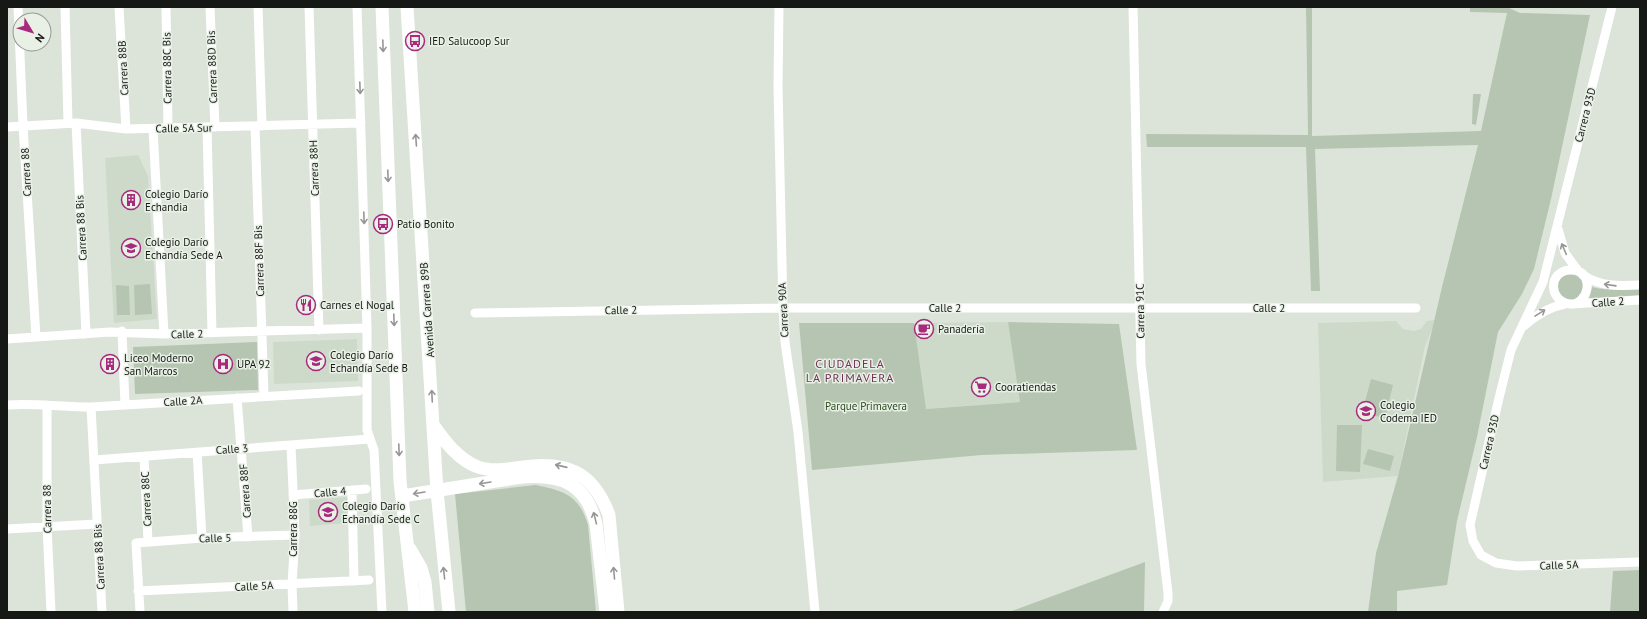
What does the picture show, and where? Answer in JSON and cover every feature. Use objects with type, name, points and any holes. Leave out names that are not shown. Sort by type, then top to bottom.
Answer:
[{"type":"main road","points":[[382,7],[402,496],[415,612]]},
{"type":"main road","name":"Avenida Carrera 89B","points":[[407,7],[437,491],[449,612]]},
{"type":"main road","points":[[433,424],[447,444],[454,451],[478,467],[497,470],[537,465],[558,465],[568,468],[590,482],[598,491],[609,515],[618,612]]},
{"type":"main road","points":[[402,496],[532,476],[555,478],[569,482],[580,490],[593,511],[596,524],[606,612]]},
{"type":"main road","points":[[407,544],[420,568],[425,582],[428,612]]},
{"type":"street","name":"Carrera 88","points":[[18,7],[23,126],[36,337]]},
{"type":"street","name":"Carrera 88 Bis","points":[[65,7],[86,334]]},
{"type":"street","name":"Carrera 88B","points":[[120,7],[126,130]]},
{"type":"street","name":"Carrera 88C Bis","points":[[166,7],[168,128]]},
{"type":"street","name":"Carrera 88D Bis","points":[[210,7],[212,333]]},
{"type":"street","name":"Carrera 88F Bis","points":[[258,7],[258,126],[264,396]]},
{"type":"street","name":"Carrera 88H","points":[[309,7],[319,330]]},
{"type":"street","points":[[358,7],[367,328],[368,430],[374,450],[382,612]]},
{"type":"street","name":"Carrera 90A","points":[[779,7],[778,86],[785,342],[798,432],[816,612]]},
{"type":"street","name":"Carrera 91C","points":[[1133,7],[1142,364],[1168,593],[1168,601],[1164,612]]},
{"type":"street","name":"Carrera 93D","points":[[1481,555],[1473,541],[1470,525],[1498,398],[1511,350],[1540,288],[1548,266],[1557,224],[1612,7]]},
{"type":"street","name":"Calle 5A Sur","points":[[7,127],[72,123],[126,130],[361,123]]},
{"type":"street","points":[[153,129],[164,334]]},
{"type":"street","name":"Carrera 93D","points":[[1557,224],[1560,240],[1565,253],[1580,273]]},
{"type":"street","name":"Carrera 93D","points":[[1548,266],[1549,280],[1554,293]]},
{"type":"street","points":[[1568,270],[1580,273],[1587,282],[1587,291],[1583,299],[1575,304],[1565,304],[1560,301],[1554,293],[1554,282],[1559,274],[1568,270]]},
{"type":"street","name":"Calle 2","points":[[1580,273],[1592,280],[1612,286],[1640,285]]},
{"type":"street","name":"Carrera 93D","points":[[1540,288],[1559,274]]},
{"type":"street","name":"Calle 2","points":[[1575,304],[1640,300]]},
{"type":"street","name":"Carrera 93D","points":[[1520,330],[1540,313],[1553,306],[1565,304]]},
{"type":"street","name":"Calle 2","points":[[475,313],[783,308],[1416,308]]},
{"type":"street","name":"Calle 2","points":[[7,339],[122,331],[164,334],[367,328]]},
{"type":"street","points":[[122,331],[125,405]]},
{"type":"street","name":"Calle 2A","points":[[7,405],[91,407],[358,391]]},
{"type":"street","name":"Carrera 88F","points":[[237,398],[248,537]]},
{"type":"street","name":"Carrera 88","points":[[47,405],[47,526],[51,612]]},
{"type":"street","name":"Carrera 88 Bis","points":[[91,407],[102,612]]},
{"type":"street","name":"Calle 3","points":[[94,460],[370,439]]},
{"type":"street","name":"Carrera 88G","points":[[291,445],[295,535],[292,584],[293,612]]},
{"type":"street","points":[[196,452],[202,538]]},
{"type":"street","name":"Carrera 88C","points":[[144,456],[148,542]]},
{"type":"street","name":"Calle 4","points":[[293,495],[366,489]]},
{"type":"street","points":[[352,490],[354,581]]},
{"type":"street","points":[[7,529],[97,524]]},
{"type":"street","name":"Calle 5","points":[[138,591],[136,543],[202,538],[295,535]]},
{"type":"street","name":"Calle 5A","points":[[1481,555],[1496,563],[1517,566],[1640,562]]},
{"type":"street","name":"Calle 5A","points":[[138,591],[369,580]]},
{"type":"street","points":[[138,591],[140,612]]},
{"type":"shaded area","name":"Colegio Darío Echandía Sede A","points":[[138,155],[148,176],[157,319],[114,323],[105,158]]},
{"type":"shaded area","name":"Colegio Codema IED","points":[[1436,320],[1425,346],[1398,476],[1323,482],[1318,323],[1396,321],[1403,329],[1414,331],[1421,329],[1427,321]]},
{"type":"shaded area","points":[[1008,322],[1021,402],[925,409],[914,323]]},
{"type":"shaded area","name":"Colegio Darío Echandía Sede B","points":[[357,339],[358,381],[274,384],[273,342]]},
{"type":"shaded area","name":"Colegio Darío Echandía Sede C","points":[[347,497],[348,523],[310,526],[309,500]]},
{"type":"green space","points":[[1306,7],[1312,7],[1312,136],[1481,131],[1507,13],[1470,12],[1470,7],[1507,7],[1520,13],[1590,15],[1551,199],[1534,269],[1522,294],[1498,332],[1477,437],[1457,521],[1447,585],[1397,591],[1397,612],[1368,612],[1376,553],[1398,476],[1442,287],[1478,145],[1315,149],[1320,291],[1311,291],[1306,147],[1147,147],[1146,134],[1308,135]]},
{"type":"green space","points":[[1473,94],[1481,94],[1476,125],[1472,124]]},
{"type":"green space","points":[[1570,274],[1579,278],[1583,287],[1579,296],[1570,300],[1561,296],[1557,287],[1561,278]]},
{"type":"green space","points":[[150,284],[152,314],[135,315],[134,285]]},
{"type":"green space","points":[[116,285],[129,286],[130,315],[117,315]]},
{"type":"green space","points":[[1592,287],[1610,290],[1640,289],[1640,295],[1589,299]]},
{"type":"green space","name":"Parque Primavera","points":[[1008,322],[1119,324],[1137,450],[982,455],[812,470],[799,323],[914,323],[926,409],[1020,402]]},
{"type":"green space","points":[[257,342],[258,390],[135,394],[133,347]]},
{"type":"green space","points":[[1371,379],[1393,385],[1385,418],[1362,413]]},
{"type":"green space","points":[[1337,425],[1362,425],[1360,472],[1336,471]]},
{"type":"green space","points":[[1368,449],[1394,456],[1390,471],[1363,464]]},
{"type":"green space","points":[[536,485],[562,492],[569,496],[580,507],[584,515],[588,525],[596,612],[466,612],[455,494]]},
{"type":"green space","points":[[1145,562],[1144,612],[1009,612]]},
{"type":"green space","points":[[1640,570],[1640,612],[1610,612],[1613,571]]},
{"type":"place","name":"IED Salucoop Sur","points":[[415,41]]},
{"type":"place","name":"Colegio Darío Echandia","points":[[131,200]]},
{"type":"place","name":"Patio Bonito","points":[[383,224]]},
{"type":"place","name":"Colegio Darío Echandía Sede A","points":[[131,248]]},
{"type":"place","name":"Carnes el Nogal","points":[[306,305]]},
{"type":"place","name":"Panadería","points":[[924,329]]},
{"type":"place","name":"Colegio Darío Echandía Sede B","points":[[316,361]]},
{"type":"place","name":"Liceo Moderno San Marcos","points":[[110,364]]},
{"type":"place","name":"UPA 92","points":[[223,364]]},
{"type":"place","name":"Cooratiendas","points":[[981,387]]},
{"type":"place","name":"Colegio Codema IED","points":[[1366,411]]},
{"type":"place","name":"Colegio Darío Echandía Sede C","points":[[328,512]]},
{"type":"district","name":"CIUDADELA LA PRIMAVERA","points":[[850,370]]}]
